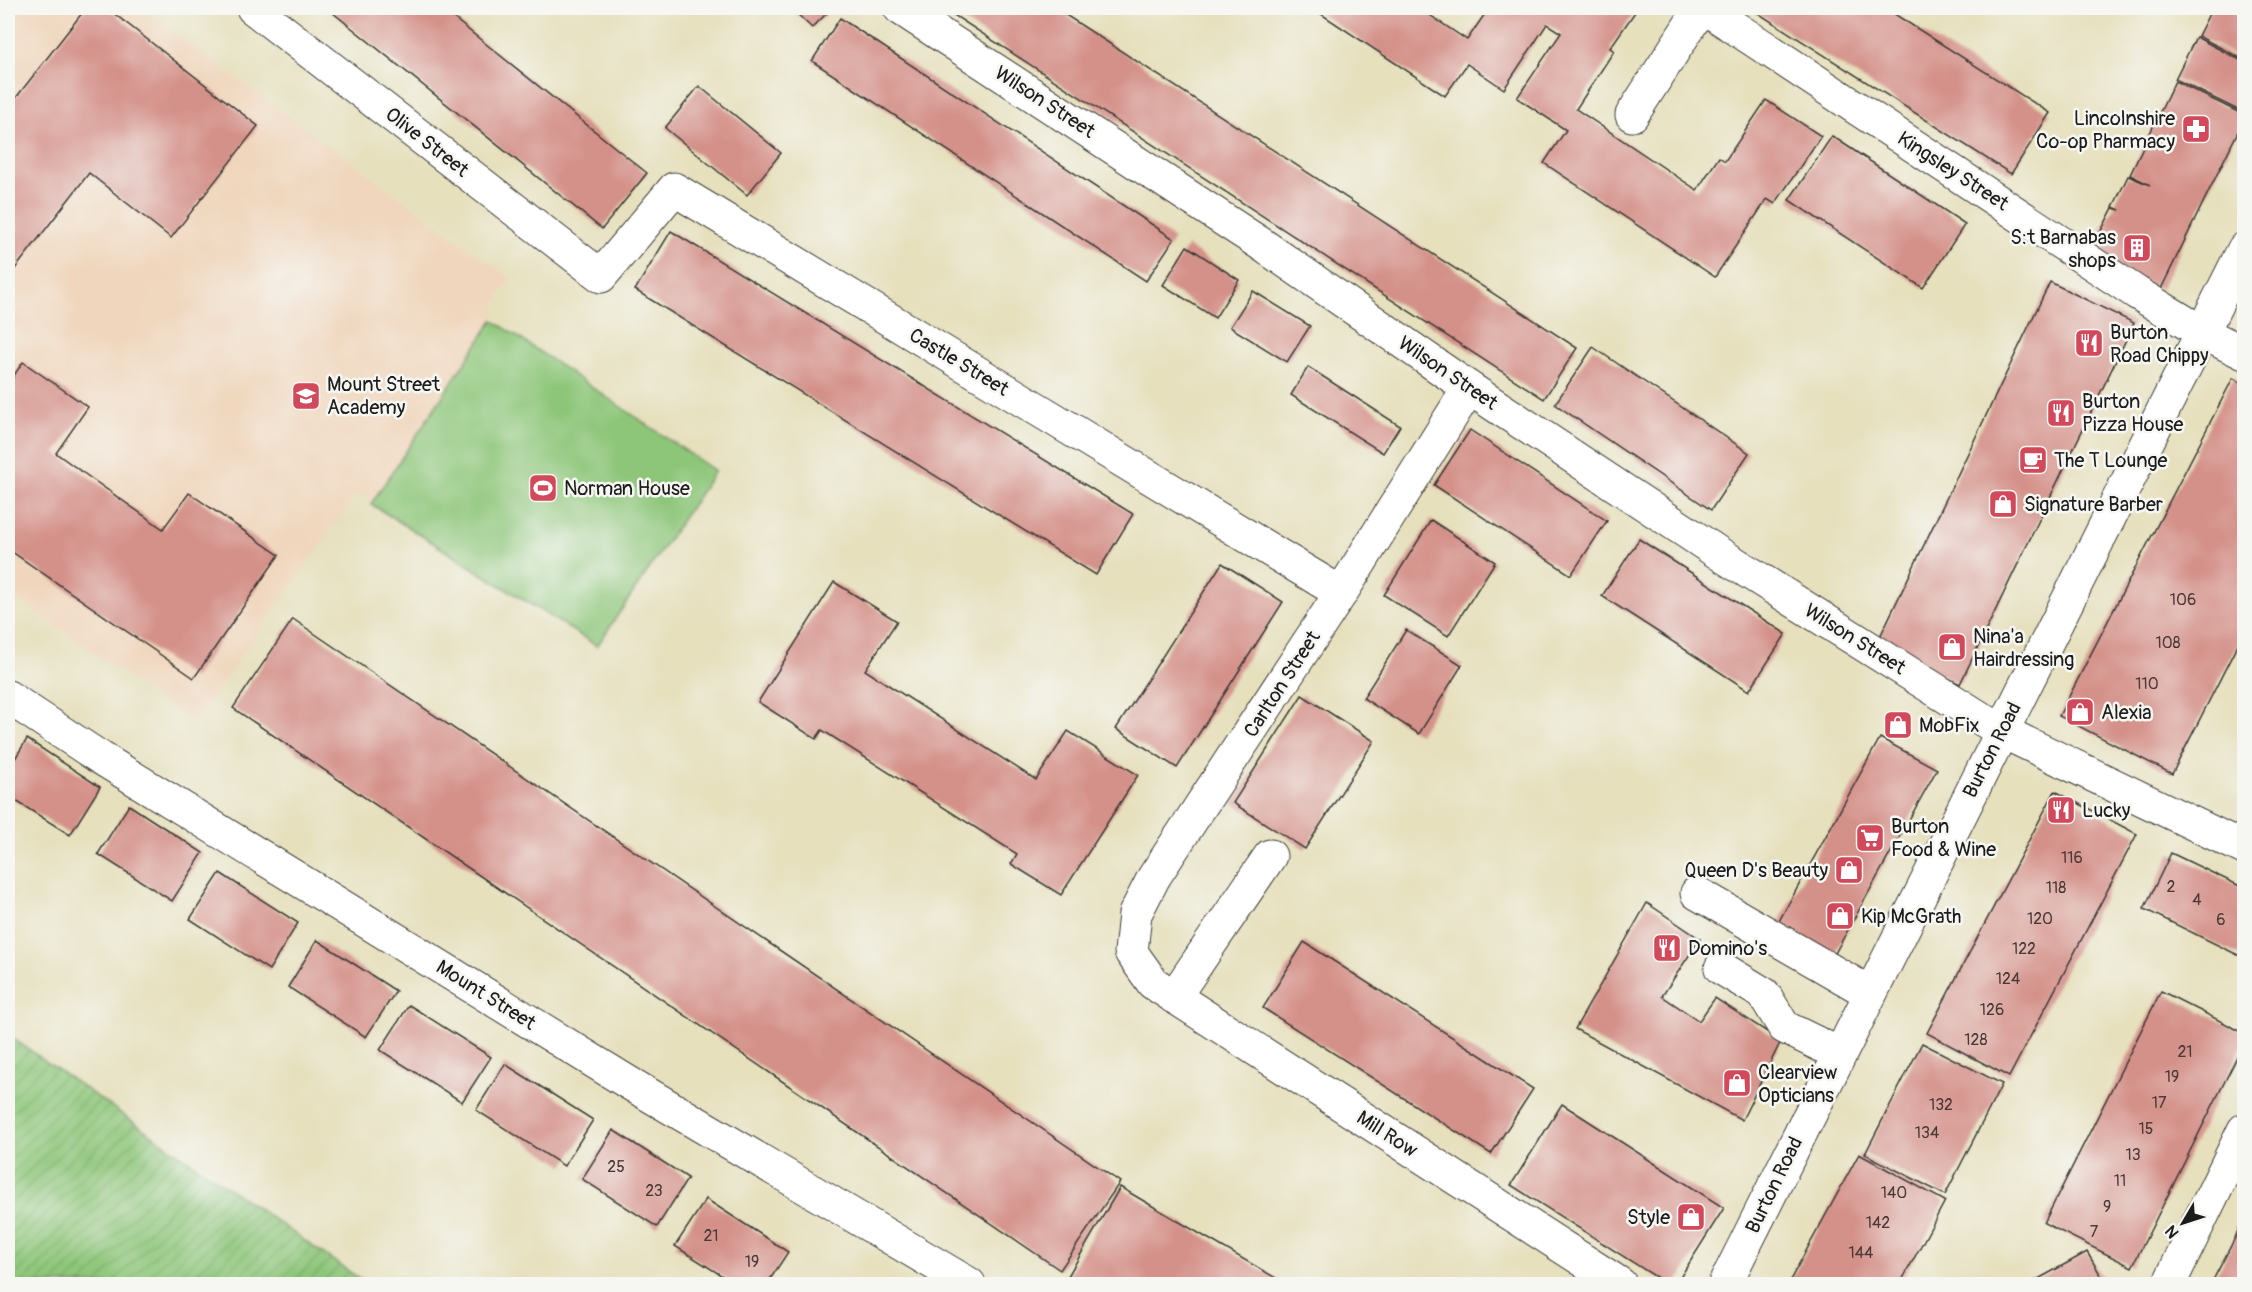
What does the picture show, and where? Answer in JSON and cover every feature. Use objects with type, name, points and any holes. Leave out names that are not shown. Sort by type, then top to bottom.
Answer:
[{"type":"street","name":"Olive Street","points":[[254,8],[601,276]]},
{"type":"street","name":"Wilson Street","points":[[900,8],[1261,244],[1469,388],[1723,556],[2001,730],[2244,848]]},
{"type":"street","points":[[1632,115],[1703,8]]},
{"type":"street","name":"Kingsley Street","points":[[1703,8],[2137,293],[2203,333],[2244,353]]},
{"type":"street","name":"Castle Street","points":[[601,276],[674,189],[1341,593]]},
{"type":"street","name":"Burton Road","points":[[1725,1284],[2244,249]]},
{"type":"street","name":"Carlton Street","points":[[1164,990],[1131,952],[1135,914],[1154,877],[1341,593],[1469,388]]},
{"type":"street","name":"Mount Street","points":[[8,697],[96,755],[599,1064],[969,1284]]},
{"type":"street","points":[[1164,990],[1270,856]]},
{"type":"street","points":[[1697,893],[1870,993]]},
{"type":"street","points":[[1721,968],[1764,994],[1784,1027],[1839,1054]]},
{"type":"street","name":"Mill Row","points":[[1164,990],[1620,1284]]},
{"type":"street","points":[[2169,1284],[2244,1130]]},
{"type":"shaded area","name":"Mount Street Academy","points":[[8,8],[140,8],[510,278],[495,303],[494,320],[715,471],[597,646],[357,493],[194,723],[8,592]]},
{"type":"green space","name":"Norman House","points":[[493,320],[715,471],[597,646],[371,504]]},
{"type":"green space","points":[[8,1035],[367,1284],[8,1284]]},
{"type":"building","points":[[86,8],[107,8],[258,126],[171,238],[89,173],[8,278],[8,108]]},
{"type":"building","points":[[327,8],[441,8],[647,173],[602,229]]},
{"type":"building","points":[[791,8],[832,8],[812,28]]},
{"type":"building","points":[[943,8],[1055,8],[1577,348],[1544,399]]},
{"type":"building","points":[[1312,8],[1419,8],[1467,40],[1489,8],[1629,8],[1635,12],[1610,48],[1614,51],[1576,109],[1697,190],[1719,157],[1725,161],[1766,100],[1821,136],[1775,204],[1767,199],[1715,277],[1544,163],[1566,130],[1517,98],[1561,33],[1547,24],[1504,89],[1467,64],[1445,96]]},
{"type":"building","points":[[1750,8],[1885,8],[2050,113],[2011,174]]},
{"type":"building","points":[[2212,8],[2244,10],[2244,60],[2198,36]]},
{"type":"building","points":[[840,18],[1174,239],[1146,281],[812,61]]},
{"type":"building","points":[[2196,37],[2244,62],[2244,113],[2175,79]]},
{"type":"building","points":[[2175,81],[2244,115],[2244,119],[2161,289],[2089,254],[2113,208],[2120,210],[2113,207],[2128,176],[2150,185],[2130,175]]},
{"type":"building","points":[[699,86],[781,153],[747,195],[665,128]]},
{"type":"building","points":[[1832,136],[1965,224],[1923,288],[1789,200]]},
{"type":"building","points":[[671,231],[1133,514],[1096,575],[635,290]]},
{"type":"building","points":[[1187,246],[1239,280],[1215,318],[1163,285]]},
{"type":"building","points":[[2050,282],[2134,323],[1960,684],[1877,643]]},
{"type":"building","points":[[1253,291],[1310,326],[1287,362],[1230,327]]},
{"type":"building","points":[[1593,347],[1749,453],[1711,510],[1555,404]]},
{"type":"building","points":[[23,362],[88,407],[56,453],[163,529],[189,493],[279,555],[194,678],[8,549],[8,384]]},
{"type":"building","points":[[1308,367],[1400,426],[1383,453],[1291,395]]},
{"type":"building","points":[[2233,378],[2244,384],[2244,632],[2172,774],[2059,716]]},
{"type":"building","points":[[1470,430],[1607,521],[1571,575],[1434,485]]},
{"type":"building","points":[[1431,520],[1495,562],[1448,636],[1384,595]]},
{"type":"building","points":[[1639,539],[1786,634],[1749,691],[1602,596]]},
{"type":"building","points":[[1222,563],[1283,602],[1177,768],[1116,729]]},
{"type":"building","points":[[834,582],[897,621],[865,670],[1036,780],[1068,731],[1138,775],[1061,895],[1011,864],[1017,854],[822,730],[816,739],[758,702]]},
{"type":"building","points":[[293,619],[1120,1182],[1060,1270],[233,708]]},
{"type":"building","points":[[1406,630],[1462,665],[1419,734],[1363,698]]},
{"type":"building","points":[[1302,695],[1374,741],[1305,849],[1233,803]]},
{"type":"building","points":[[1880,738],[1937,769],[1834,955],[1778,923]]},
{"type":"building","points":[[27,739],[100,787],[70,835],[8,796],[8,770]]},
{"type":"building","points":[[2055,791],[2137,834],[2009,1077],[1927,1033]]},
{"type":"building","points":[[129,805],[203,853],[172,901],[98,854]]},
{"type":"building","points":[[2171,853],[2244,888],[2244,958],[2144,909]]},
{"type":"building","points":[[220,873],[298,923],[269,970],[190,919]]},
{"type":"building","points":[[1647,903],[1700,939],[1662,996],[1699,1021],[1715,998],[1781,1041],[1742,1120],[1575,1029]]},
{"type":"building","points":[[317,940],[396,991],[366,1037],[288,987]]},
{"type":"building","points":[[1304,942],[1533,1089],[1491,1154],[1263,1008]]},
{"type":"building","points":[[2161,991],[2244,1033],[2244,1043],[2132,1267],[2044,1223]]},
{"type":"building","points":[[409,1005],[491,1057],[462,1102],[380,1050]]},
{"type":"building","points":[[1922,1043],[2002,1084],[1945,1195],[1865,1154]]},
{"type":"building","points":[[505,1064],[593,1120],[564,1166],[476,1110]]},
{"type":"building","points":[[1562,1104],[1724,1208],[1676,1284],[1667,1284],[1511,1185]]},
{"type":"building","points":[[613,1130],[688,1178],[657,1227],[582,1179]]},
{"type":"building","points":[[1859,1154],[1945,1201],[1929,1231],[1900,1284],[1788,1284]]},
{"type":"building","points":[[1120,1187],[1286,1284],[1082,1284],[1068,1276]]},
{"type":"building","points":[[706,1199],[788,1252],[767,1284],[735,1284],[675,1246]]},
{"type":"building","points":[[2244,1215],[2244,1284],[2211,1284],[2235,1238]]},
{"type":"building","points":[[2087,1252],[2106,1284],[2029,1284],[2060,1267]]},
{"type":"place","name":"Lincolnshire Co-op Pharmacy","points":[[2196,129]]},
{"type":"place","name":"S:t Barnabas shops","points":[[2137,248]]},
{"type":"place","name":"Burton Road Chippy","points":[[2089,343]]},
{"type":"place","name":"Mount Street Academy","points":[[306,396]]},
{"type":"place","name":"Burton Pizza House","points":[[2061,413]]},
{"type":"place","name":"The T Lounge","points":[[2033,460]]},
{"type":"place","name":"Norman House","points":[[543,488]]},
{"type":"place","name":"Signature Barber","points":[[2003,504]]},
{"type":"place","name":"Nina'a Hairdressing","points":[[1952,647]]},
{"type":"place","name":"Alexia","points":[[2080,712]]},
{"type":"place","name":"MobFix","points":[[1898,725]]},
{"type":"place","name":"Lucky","points":[[2061,810]]},
{"type":"place","name":"Burton Food & Wine","points":[[1870,838]]},
{"type":"place","name":"Queen D's Beauty","points":[[1849,870]]},
{"type":"place","name":"Kip McGrath","points":[[1840,916]]},
{"type":"place","name":"Domino's","points":[[1667,948]]},
{"type":"place","name":"Clearview Opticians","points":[[1737,1083]]},
{"type":"place","name":"Style","points":[[1691,1217]]}]
